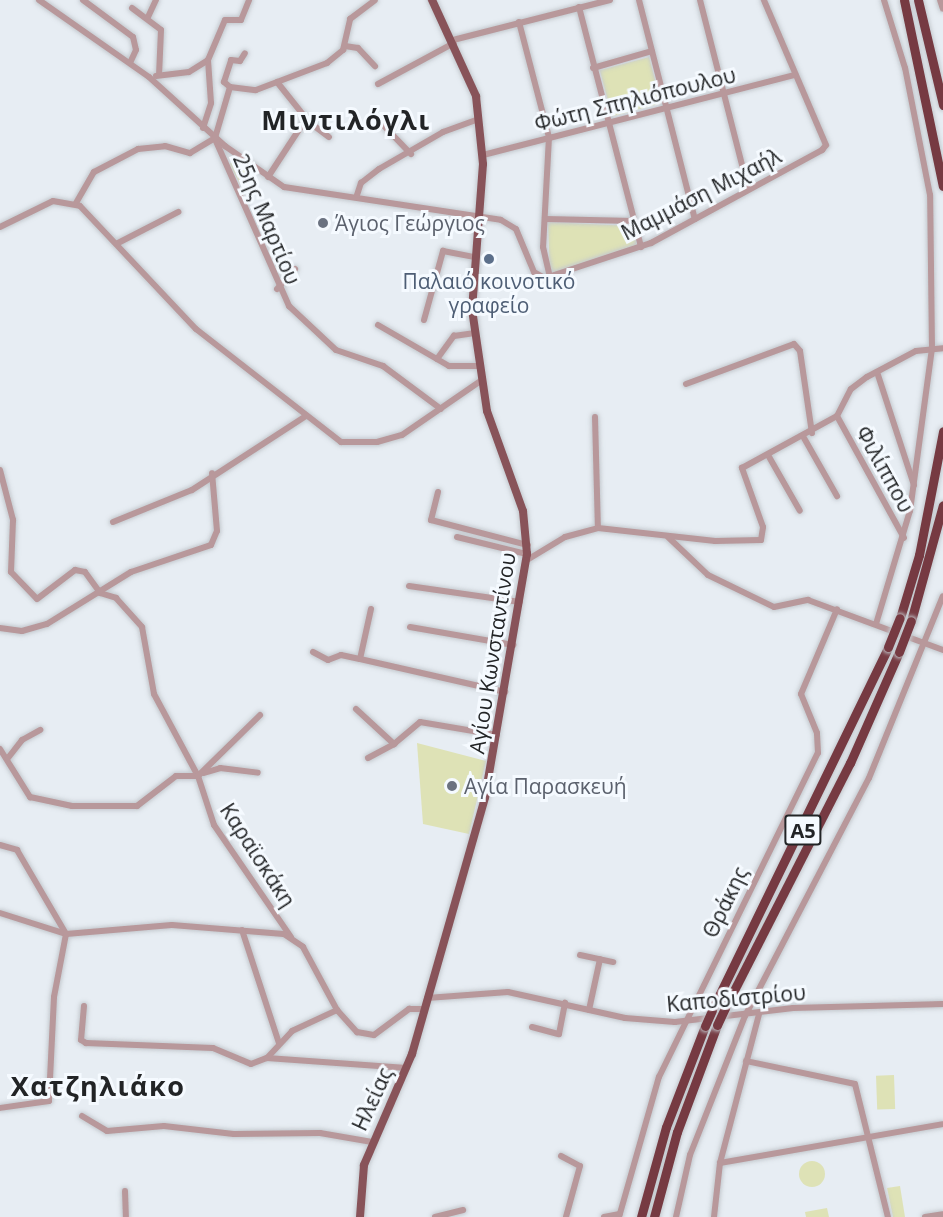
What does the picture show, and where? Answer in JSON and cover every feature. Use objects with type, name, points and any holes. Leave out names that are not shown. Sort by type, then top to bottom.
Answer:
[{"type":"highway","points":[[904,0],[943,186]]},
{"type":"highway","points":[[918,0],[943,105]]},
{"type":"highway","name":"Α5","points":[[641,1217],[666,1127],[705,1026],[900,618],[919,555],[943,431]]},
{"type":"highway","name":"Α5","points":[[654,1217],[677,1132],[717,1025],[845,772],[911,621],[943,505]]},
{"type":"main road","name":"Αγίου Κωνσταντίνου","points":[[427,998],[482,808],[505,692],[527,553],[523,511],[493,430],[482,380],[476,333],[473,256],[483,155],[479,119],[472,81],[432,0]]},
{"type":"main road","name":"Ηλείας","points":[[360,1217],[360,1183],[372,1142],[407,1068],[427,998]]},
{"type":"street","points":[[39,0],[153,80],[203,128],[268,177],[300,193],[357,195],[512,225],[537,276],[550,278],[544,254],[549,137],[519,22]]},
{"type":"street","points":[[83,0],[133,37],[136,50],[130,63]]},
{"type":"street","points":[[148,17],[156,0]]},
{"type":"street","points":[[203,128],[211,103],[208,60],[225,20],[242,19],[249,0]]},
{"type":"street","points":[[245,53],[240,61],[231,60],[224,82],[230,87],[256,90],[327,63],[345,46],[350,19],[375,0]]},
{"type":"street","points":[[378,84],[454,42],[519,22],[610,0]]},
{"type":"street","points":[[639,0],[695,219]]},
{"type":"street","points":[[700,0],[748,189]]},
{"type":"street","points":[[764,0],[795,75]]},
{"type":"street","points":[[876,624],[904,538],[915,487],[932,349],[930,195],[905,68],[884,0]]},
{"type":"street","points":[[940,0],[943,9]]},
{"type":"street","points":[[579,7],[641,247]]},
{"type":"street","points":[[132,8],[148,17],[161,30],[159,75]]},
{"type":"street","points":[[345,46],[358,48],[375,66]]},
{"type":"street","points":[[593,68],[652,51]]},
{"type":"street","points":[[153,80],[159,75],[189,72],[208,60]]},
{"type":"street","name":"Φώτη Σπηλιόπουλου","points":[[483,155],[795,75]]},
{"type":"street","name":"Μαμμάση Μιχαήλ","points":[[550,278],[641,247],[826,145],[795,75]]},
{"type":"street","points":[[276,82],[306,118],[329,137]]},
{"type":"street","points":[[76,203],[94,172],[138,149],[165,146],[190,153],[215,138],[230,87]]},
{"type":"street","points":[[268,177],[306,118]]},
{"type":"street","points":[[357,195],[361,183],[411,154],[442,132],[479,119]]},
{"type":"street","points":[[384,126],[411,154]]},
{"type":"street","name":"25ης Μαρτίου","points":[[215,138],[277,288],[332,347],[383,366],[441,409]]},
{"type":"street","points":[[0,227],[53,201],[76,203],[118,243],[196,328],[329,437],[355,444],[402,435],[482,380]]},
{"type":"street","points":[[118,243],[178,212]]},
{"type":"street","points":[[545,219],[634,221]]},
{"type":"street","points":[[424,320],[443,251],[473,256]]},
{"type":"street","points":[[277,288],[295,269]]},
{"type":"street","points":[[378,325],[455,368],[480,366]]},
{"type":"street","points":[[437,359],[454,336],[476,333]]},
{"type":"street","points":[[686,384],[794,344],[801,353],[812,433]]},
{"type":"street","points":[[457,537],[527,553],[565,537],[598,528],[667,536],[761,540],[763,527],[740,473],[768,455],[804,438],[837,416],[852,389],[877,372],[916,351],[943,348]]},
{"type":"street","points":[[877,372],[915,487]]},
{"type":"street","points":[[113,522],[192,490],[212,473],[306,416]]},
{"type":"street","name":"Φιλίππου","points":[[837,416],[904,538]]},
{"type":"street","points":[[595,417],[598,528]]},
{"type":"street","points":[[804,438],[837,496]]},
{"type":"street","points":[[768,455],[800,511]]},
{"type":"street","name":"Καραϊσκάκη","points":[[0,470],[13,520],[11,572],[37,598],[75,570],[85,572],[100,593],[116,598],[142,627],[154,694],[198,776],[214,825],[292,937],[338,1010],[357,1032],[374,1035],[409,1009],[425,1009]]},
{"type":"street","points":[[0,628],[32,629],[100,593],[131,572],[215,541],[217,496],[212,473]]},
{"type":"street","points":[[438,492],[432,520],[527,553]]},
{"type":"street","points":[[667,536],[708,576],[774,607],[808,600],[943,650]]},
{"type":"street","points":[[409,586],[520,602]]},
{"type":"street","points":[[676,1217],[690,1155],[745,1016],[869,778],[928,643],[943,596]]},
{"type":"street","points":[[360,659],[371,609]]},
{"type":"street","name":"Θράκης","points":[[619,1216],[659,1077],[818,753],[818,732],[801,694],[837,609]]},
{"type":"street","points":[[410,627],[513,645]]},
{"type":"street","points":[[313,652],[328,660],[341,655],[505,692]]},
{"type":"street","points":[[356,709],[394,744]]},
{"type":"street","points":[[198,776],[260,715]]},
{"type":"street","points":[[368,758],[394,744],[420,722],[497,735]]},
{"type":"street","points":[[8,758],[22,740],[40,730]]},
{"type":"street","points":[[0,748],[30,796],[72,806],[137,806],[176,776],[198,776],[219,768],[258,773]]},
{"type":"street","points":[[0,844],[17,850],[66,934],[54,997],[49,1101],[0,1108]]},
{"type":"street","points":[[0,913],[66,934],[172,925],[242,930],[292,937]]},
{"type":"street","points":[[242,930],[279,1043]]},
{"type":"street","points":[[580,955],[613,962]]},
{"type":"street","points":[[589,1011],[600,958]]},
{"type":"street","name":"Καποδιστρίου","points":[[427,998],[498,991],[565,1003],[589,1011],[685,1022],[759,1014],[943,1004]]},
{"type":"street","points":[[532,1027],[560,1034],[565,1003]]},
{"type":"street","points":[[84,1006],[83,1043],[213,1048],[251,1065],[267,1058],[279,1043],[338,1010]]},
{"type":"street","points":[[714,1217],[720,1163],[759,1014]]},
{"type":"street","points":[[267,1058],[407,1068]]},
{"type":"street","points":[[746,1062],[850,1080],[860,1094],[888,1217]]},
{"type":"street","points":[[82,1116],[107,1131],[164,1126],[230,1134],[320,1133],[372,1142]]},
{"type":"street","points":[[720,1163],[943,1124]]},
{"type":"street","points":[[561,1156],[580,1166],[566,1217]]},
{"type":"street","points":[[125,1191],[126,1217]]},
{"type":"street","points":[[435,1217],[463,1210]]},
{"type":"street","points":[[925,1217],[943,1214]]},
{"type":"street","points":[[604,1217],[619,1216]]},
{"type":"green space","points":[[649,57],[661,103],[612,117],[600,70]]},
{"type":"green space","points":[[237,159],[253,171],[240,184],[229,164]]},
{"type":"green space","points":[[548,222],[632,226],[637,245],[550,277]]},
{"type":"green space","points":[[417,743],[486,761],[469,834],[423,824]]},
{"type":"green space","points":[[894,1075],[895,1109],[877,1110],[876,1076]]},
{"type":"green space","points":[[812,1161],[822,1164],[825,1174],[822,1184],[812,1187],[802,1184],[799,1174],[802,1164]]},
{"type":"green space","points":[[900,1186],[905,1217],[893,1217],[887,1188]]},
{"type":"green space","points":[[827,1208],[829,1217],[806,1217],[805,1212]]},
{"type":"place","name":"Άγιος Γεώργιος","points":[[323,223]]},
{"type":"place","name":"Παλαιό κοινοτικό γραφείο","points":[[489,259]]},
{"type":"place","name":"Αγία Παρασκευή","points":[[452,786]]},
{"type":"district","name":"Μιντιλόγλι","points":[[346,120]]},
{"type":"district","name":"Χατζηλιάκο","points":[[98,1086]]}]
